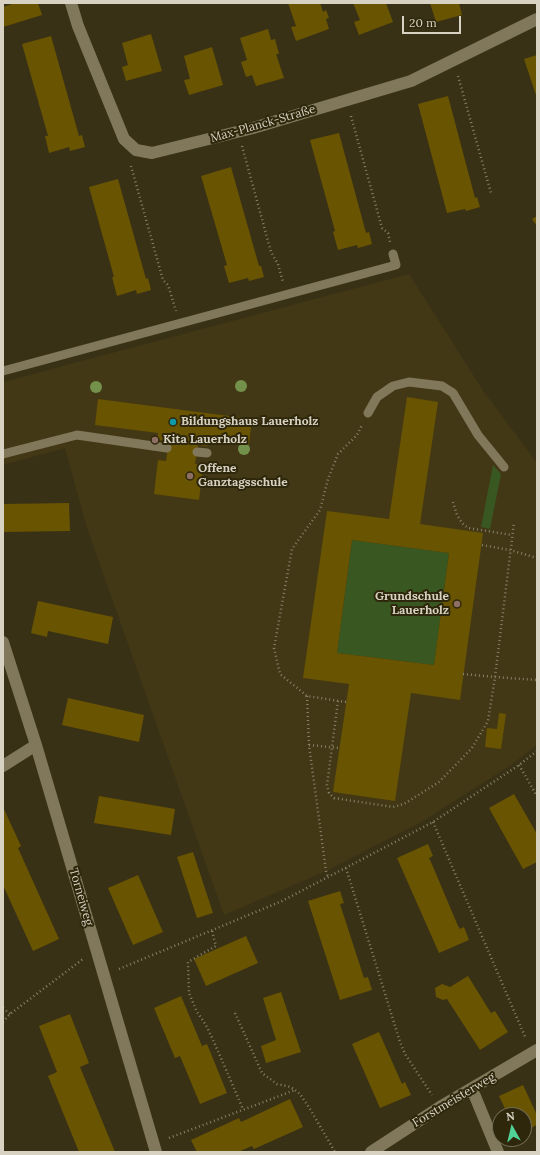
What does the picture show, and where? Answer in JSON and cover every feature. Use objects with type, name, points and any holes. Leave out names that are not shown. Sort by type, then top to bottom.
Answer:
[{"type":"street","name":"Max-Planck-Straße","points":[[71,3],[78,26],[124,139],[136,150],[152,153],[239,132],[411,81],[537,20]]},
{"type":"street","name":"Torneiweg","points":[[3,642],[36,745],[155,1149]]},
{"type":"street","points":[[3,766],[36,745]]},
{"type":"street","name":"Forstmeisterweg","points":[[371,1152],[440,1107],[534,1051]]},
{"type":"street","points":[[472,1089],[498,1152]]},
{"type":"lane","points":[[3,371],[396,265],[393,254]]},
{"type":"lane","points":[[368,413],[377,397],[393,386],[409,382],[442,386],[453,393],[478,435],[504,467]]},
{"type":"lane","points":[[3,454],[77,435],[168,448]]},
{"type":"path","points":[[454,60],[491,193]]},
{"type":"path","points":[[346,100],[382,228],[388,233],[393,254]]},
{"type":"path","points":[[239,132],[271,252],[278,264],[286,294]]},
{"type":"path","points":[[131,165],[163,280],[168,285],[179,323]]},
{"type":"path","points":[[346,702],[307,696],[280,674],[274,648],[292,549],[320,510],[328,478],[338,454],[357,435],[368,413]]},
{"type":"path","points":[[453,502],[457,515],[462,523],[468,528],[512,535]]},
{"type":"path","points":[[338,701],[327,785],[329,794],[334,798],[393,807],[404,804],[439,782],[472,748],[488,721],[495,678],[514,523]]},
{"type":"path","points":[[482,545],[510,550],[537,558]]},
{"type":"path","points":[[463,674],[495,678],[537,680]]},
{"type":"path","points":[[307,696],[309,745],[328,877]]},
{"type":"path","points":[[309,745],[340,748]]},
{"type":"path","points":[[104,973],[125,968],[282,901],[433,822],[519,765],[537,751]]},
{"type":"path","points":[[519,765],[537,796]]},
{"type":"path","points":[[433,822],[534,1051]]},
{"type":"path","points":[[346,868],[405,1054],[440,1107]]},
{"type":"path","points":[[212,930],[216,946],[188,962],[189,993],[197,1012],[206,1025],[214,1042],[243,1109]]},
{"type":"path","points":[[3,1022],[10,1014],[96,949]]},
{"type":"path","points":[[3,1008],[10,1014]]},
{"type":"path","points":[[235,1013],[262,1073],[277,1084],[291,1087],[300,1094],[335,1152]]},
{"type":"path","points":[[155,1149],[175,1135],[295,1090]]},
{"type":"shaded area","points":[[409,274],[484,392],[537,463],[537,745],[511,765],[423,821],[326,871],[224,915],[87,528],[65,448],[3,465],[3,382]]},
{"type":"green space","points":[[493,465],[501,474],[490,529],[481,527]]},
{"type":"green space","points":[[352,540],[449,553],[434,665],[337,653]]},
{"type":"building","points":[[15,3],[38,3],[42,15],[3,27],[3,7]]},
{"type":"building","points":[[288,3],[320,3],[323,12],[326,10],[329,18],[326,19],[329,29],[296,41],[291,27],[296,26]]},
{"type":"building","points":[[353,3],[386,3],[393,22],[359,35],[354,22],[360,20]]},
{"type":"building","points":[[430,3],[459,3],[462,15],[436,22]]},
{"type":"building","points":[[268,29],[271,40],[275,39],[279,54],[276,54],[284,78],[256,86],[252,75],[246,77],[241,62],[247,60],[240,38]]},
{"type":"building","points":[[151,34],[162,71],[126,81],[122,67],[128,65],[122,43]]},
{"type":"building","points":[[51,36],[79,136],[82,135],[85,147],[70,151],[69,147],[49,153],[45,136],[48,136],[22,44]]},
{"type":"building","points":[[212,47],[223,85],[189,95],[184,80],[190,79],[184,56]]},
{"type":"building","points":[[537,55],[537,98],[524,59]]},
{"type":"building","points":[[448,96],[475,198],[477,197],[480,207],[466,211],[465,209],[447,213],[418,104]]},
{"type":"building","points":[[339,133],[366,233],[369,232],[372,244],[358,248],[357,245],[338,250],[333,232],[335,231],[310,140]]},
{"type":"building","points":[[231,167],[259,266],[261,266],[264,277],[249,281],[248,278],[229,283],[224,266],[227,265],[201,176]]},
{"type":"building","points":[[118,179],[146,279],[148,278],[151,290],[137,294],[136,290],[117,296],[112,277],[114,277],[89,187]]},
{"type":"building","points":[[537,216],[537,226],[532,219]]},
{"type":"building","points":[[407,397],[438,402],[420,524],[483,533],[460,700],[411,693],[395,801],[333,792],[349,684],[303,678],[327,511],[389,519]],"holes":[[[352,540],[449,553],[434,665],[337,653]]]},
{"type":"building","name":"Bildungshaus Lauerholz","points":[[98,399],[252,419],[249,444],[209,439],[207,446],[198,445],[195,464],[203,465],[199,500],[154,494],[158,460],[166,461],[169,441],[157,440],[158,433],[95,425]]},
{"type":"building","points":[[69,503],[70,531],[3,532],[3,504]]},
{"type":"building","points":[[38,601],[113,617],[108,644],[48,631],[47,637],[31,633]]},
{"type":"building","points":[[68,698],[144,715],[139,742],[62,725]]},
{"type":"building","points":[[499,713],[506,714],[501,749],[485,747],[487,728],[497,729]]},
{"type":"building","points":[[514,794],[537,834],[537,862],[523,869],[489,808]]},
{"type":"building","points":[[99,796],[175,809],[171,835],[94,823]]},
{"type":"building","points":[[3,807],[21,846],[18,848],[59,939],[33,951],[3,885]]},
{"type":"building","points":[[428,844],[433,856],[429,858],[458,926],[460,929],[464,927],[469,940],[439,953],[397,858]]},
{"type":"building","points":[[193,852],[213,913],[197,918],[177,857]]},
{"type":"building","points":[[138,875],[163,932],[133,945],[108,888]]},
{"type":"building","points":[[340,891],[344,903],[340,904],[364,978],[368,977],[372,990],[340,1000],[308,901]]},
{"type":"building","points":[[246,936],[258,963],[206,986],[194,959]]},
{"type":"building","points":[[468,976],[491,1013],[495,1011],[508,1032],[480,1050],[447,999],[443,1000],[436,997],[435,988],[442,984],[450,987]]},
{"type":"building","points":[[281,992],[301,1052],[266,1063],[261,1046],[276,1040],[263,998]]},
{"type":"building","points":[[181,996],[202,1046],[207,1044],[227,1093],[200,1104],[180,1056],[175,1058],[154,1008]]},
{"type":"building","points":[[70,1014],[89,1063],[80,1067],[115,1152],[79,1152],[48,1076],[57,1072],[39,1026]]},
{"type":"building","points":[[379,1032],[402,1084],[405,1082],[411,1095],[380,1108],[352,1044]]},
{"type":"building","points":[[523,1085],[537,1115],[537,1125],[532,1127],[532,1107],[504,1107],[499,1096]]},
{"type":"building","points":[[290,1099],[303,1127],[254,1149],[252,1146],[238,1152],[197,1152],[191,1140],[239,1118],[241,1122]]},
{"type":"place","name":"Bildungshaus Lauerholz","points":[[173,422]]},
{"type":"place","name":"Kita Lauerholz","points":[[155,440]]},
{"type":"place","name":"Offene Ganztagsschule","points":[[190,476]]},
{"type":"place","name":"Grundschule Lauerholz","points":[[457,604]]}]
